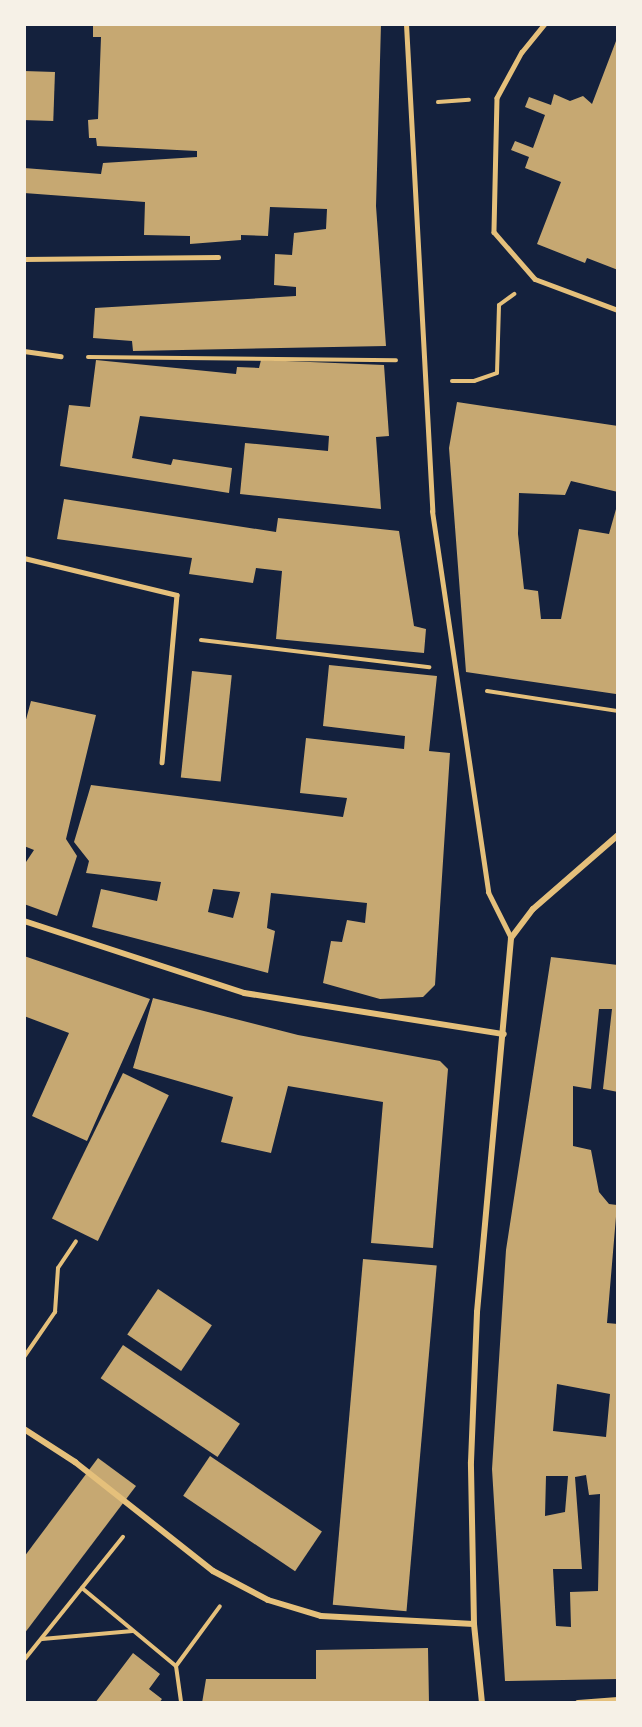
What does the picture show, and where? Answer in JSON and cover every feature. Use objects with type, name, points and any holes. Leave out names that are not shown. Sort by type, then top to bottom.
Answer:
[{"type":"street","points":[[406,24],[432,511],[488,892],[511,938],[477,1312],[471,1462],[474,1623],[482,1703]]},
{"type":"street","points":[[511,938],[534,909],[618,836]]},
{"type":"street","points":[[24,921],[244,993],[504,1034]]},
{"type":"street","points":[[24,1429],[75,1462],[213,1571],[268,1600],[321,1616],[474,1623]]},
{"type":"street","points":[[578,1703],[618,1700]]},
{"type":"lane","points":[[545,24],[522,52],[497,98],[494,232],[535,279],[618,310]]},
{"type":"lane","points":[[24,259],[218,257]]},
{"type":"lane","points":[[24,351],[61,356]]},
{"type":"lane","points":[[24,558],[177,595],[162,762]]},
{"type":"path","points":[[410,104],[497,98]]},
{"type":"path","points":[[474,381],[497,373],[499,305],[535,279]]},
{"type":"path","points":[[61,356],[423,360]]},
{"type":"path","points":[[173,636],[457,670]]},
{"type":"path","points":[[459,687],[618,711]]},
{"type":"path","points":[[24,1357],[55,1312],[58,1268],[76,1241]]},
{"type":"path","points":[[24,1660],[141,1515]]},
{"type":"path","points":[[176,1665],[236,1584]]},
{"type":"path","points":[[82,1588],[176,1665],[182,1703]]},
{"type":"path","points":[[41,1639],[133,1630]]},
{"type":"building","points":[[93,24],[381,24],[376,206],[386,346],[133,351],[132,341],[93,338],[95,308],[296,296],[296,287],[274,285],[275,254],[292,255],[294,233],[326,229],[327,209],[270,207],[268,236],[241,235],[241,240],[190,244],[190,236],[144,235],[145,202],[24,193],[24,168],[101,174],[103,163],[197,157],[197,151],[97,146],[96,138],[89,138],[88,120],[98,119],[101,37],[93,37]]},
{"type":"building","points":[[616,41],[618,42],[618,270],[587,258],[585,263],[537,244],[561,182],[525,168],[529,157],[511,150],[515,141],[533,148],[545,115],[525,107],[529,97],[551,105],[554,94],[570,101],[583,96],[592,104]]},
{"type":"building","points":[[24,71],[55,72],[53,121],[24,120]]},
{"type":"building","points":[[96,360],[236,374],[237,367],[259,368],[261,360],[384,365],[389,436],[376,437],[381,509],[240,494],[245,443],[328,451],[329,436],[140,416],[132,458],[171,465],[173,459],[232,468],[229,493],[60,466],[69,405],[90,407]]},
{"type":"building","points":[[457,402],[618,426],[618,492],[571,481],[565,495],[519,493],[518,534],[524,589],[538,591],[541,619],[561,619],[579,529],[609,534],[618,502],[616,694],[466,672],[449,448]]},
{"type":"building","points":[[64,499],[276,532],[278,518],[399,531],[414,626],[426,629],[424,653],[276,639],[282,571],[256,568],[253,583],[189,574],[192,558],[57,539]]},
{"type":"building","points":[[329,665],[437,676],[429,751],[450,753],[435,985],[423,997],[380,999],[323,983],[331,941],[342,942],[347,920],[365,923],[367,903],[271,893],[267,928],[275,931],[268,973],[92,927],[101,889],[157,901],[161,882],[86,873],[89,861],[74,842],[91,785],[343,817],[347,798],[300,793],[306,738],[404,749],[405,736],[323,726]],"holes":[[[213,889],[240,892],[233,918],[208,912]]]},
{"type":"building","points":[[192,671],[232,675],[221,782],[181,777]]},
{"type":"building","points":[[31,701],[96,715],[66,839],[77,856],[57,916],[24,904],[24,865],[34,850],[24,846],[24,727]]},
{"type":"building","points":[[24,956],[150,999],[87,1141],[32,1116],[69,1033],[24,1016]]},
{"type":"building","points":[[551,957],[618,965],[618,1092],[603,1089],[612,1009],[599,1009],[591,1089],[573,1086],[573,1146],[591,1150],[599,1192],[609,1204],[617,1205],[607,1323],[618,1324],[618,1679],[505,1681],[492,1469],[506,1250]],"holes":[[[557,1384],[610,1394],[606,1437],[553,1431]],[[586,1475],[589,1495],[600,1494],[598,1591],[570,1592],[571,1627],[556,1626],[553,1569],[582,1569],[575,1477]],[[546,1476],[568,1476],[565,1512],[545,1516]]]},
{"type":"building","points":[[153,998],[298,1035],[440,1061],[448,1069],[433,1248],[371,1243],[383,1102],[288,1086],[271,1153],[221,1142],[233,1097],[133,1068]]},
{"type":"building","points":[[123,1073],[169,1095],[98,1241],[52,1219]]},
{"type":"building","points":[[363,1259],[437,1265],[406,1611],[333,1605]]},
{"type":"building","points":[[158,1289],[212,1325],[181,1371],[127,1335]]},
{"type":"building","points":[[123,1345],[240,1424],[218,1457],[101,1378]]},
{"type":"building","points":[[210,1456],[322,1531],[295,1571],[183,1496]]},
{"type":"building","points":[[98,1458],[136,1486],[24,1634],[24,1557]]},
{"type":"building","points":[[428,1648],[429,1703],[202,1703],[206,1679],[316,1679],[316,1650]]},
{"type":"building","points":[[133,1653],[160,1674],[149,1689],[162,1699],[159,1703],[95,1703]]}]
